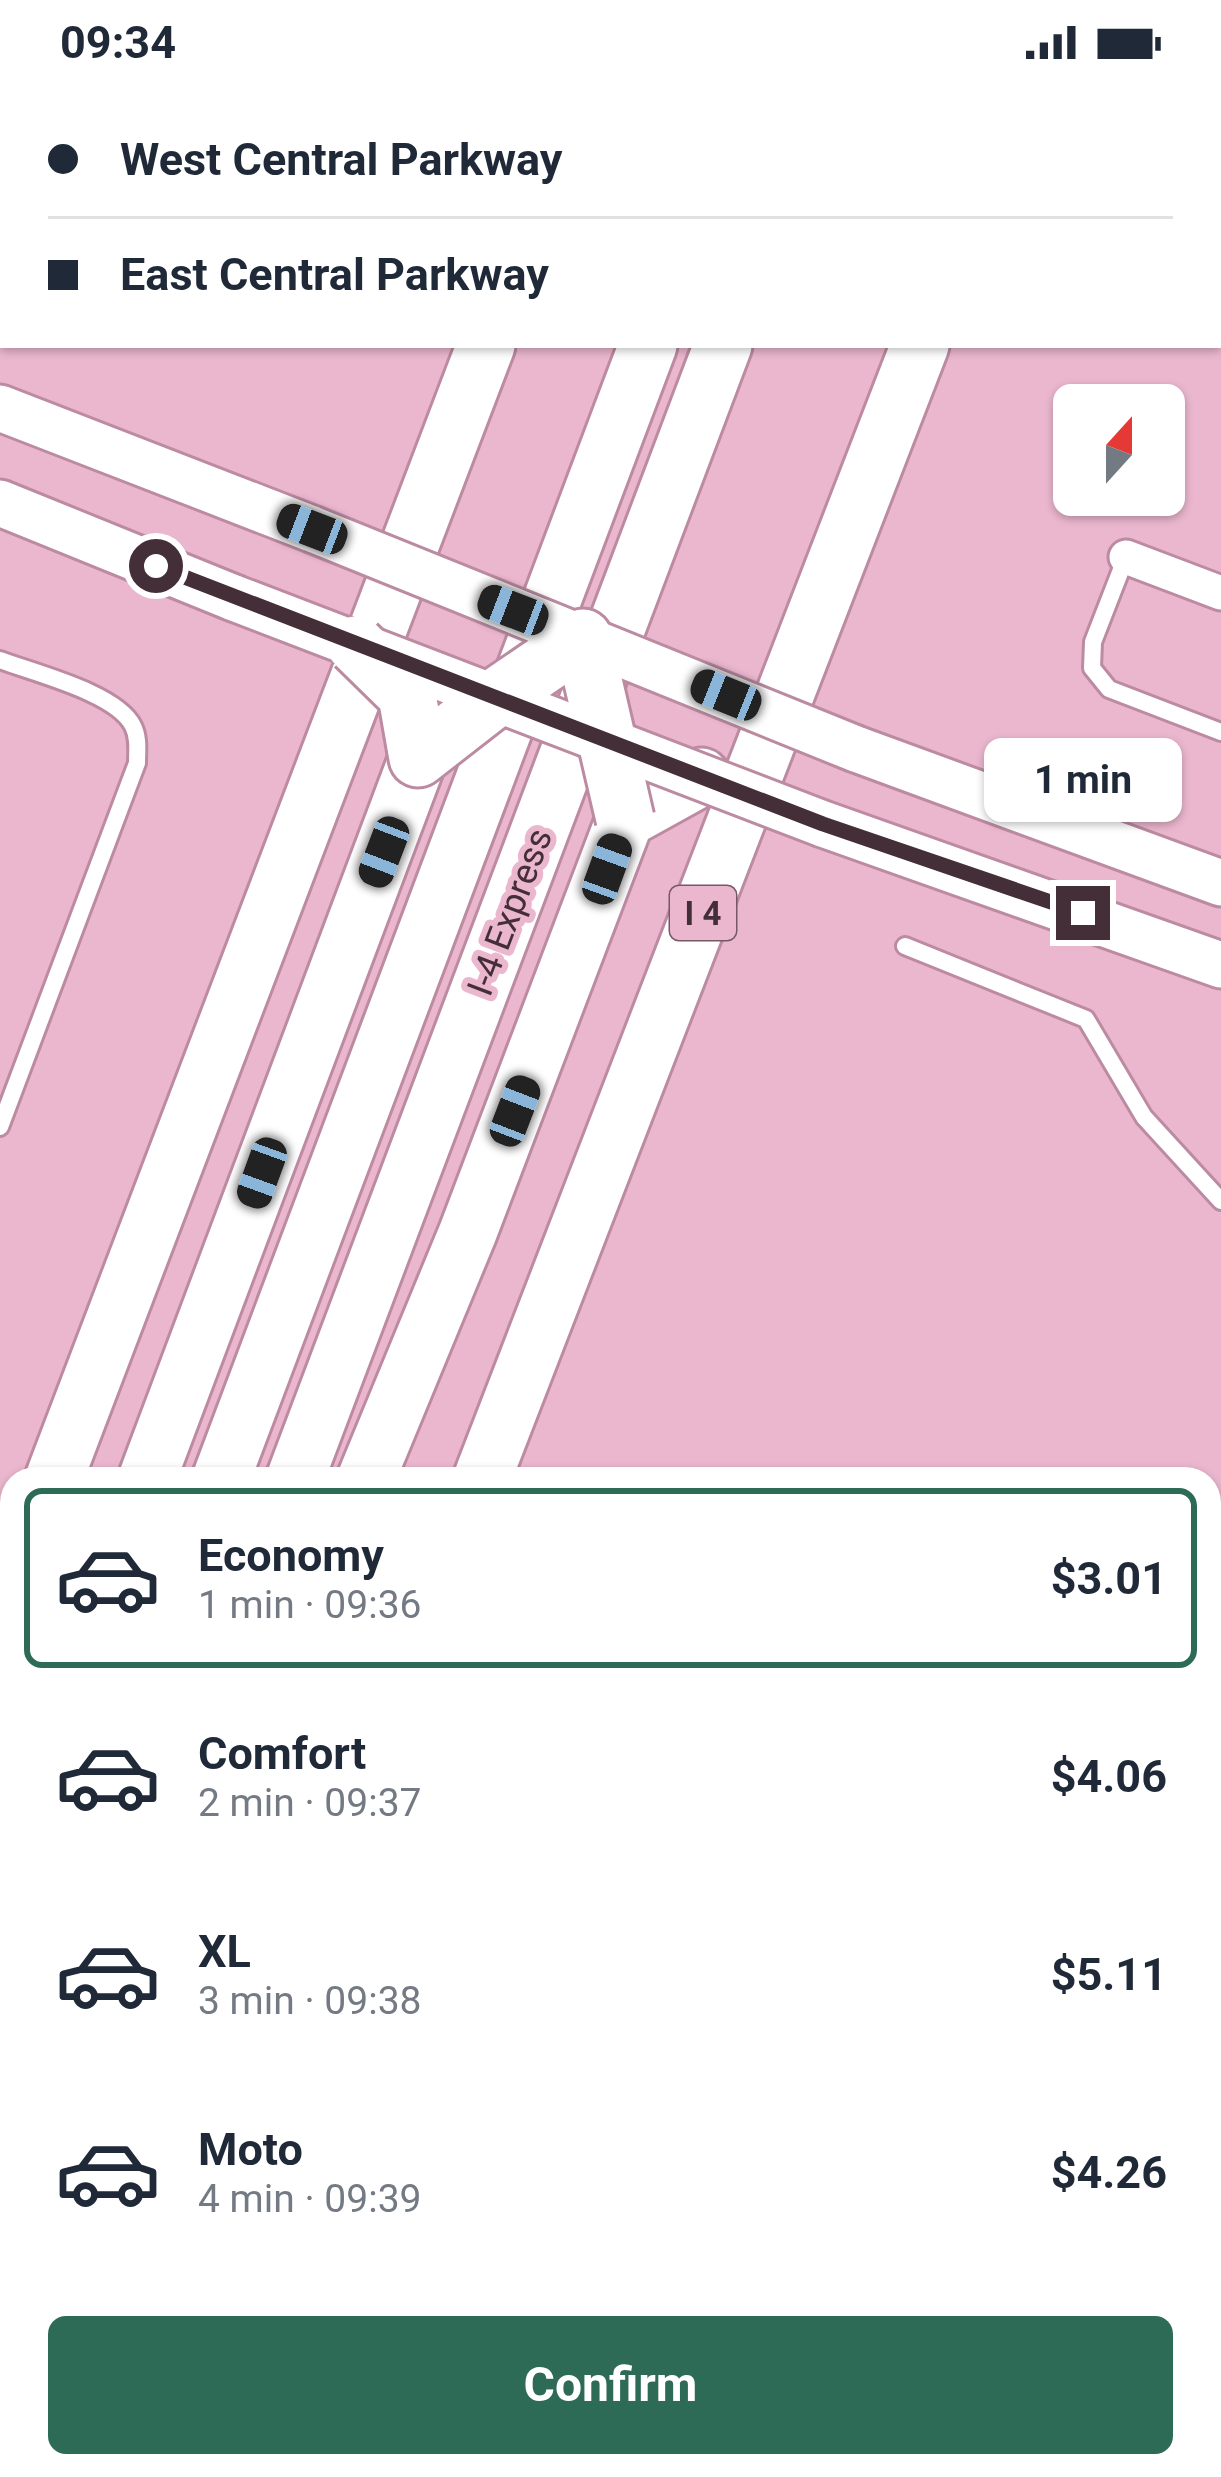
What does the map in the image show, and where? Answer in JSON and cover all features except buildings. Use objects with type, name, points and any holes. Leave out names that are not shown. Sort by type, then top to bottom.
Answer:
[{"type":"highway","points":[[59,1467],[485,348]]},
{"type":"highway","name":"I-4 Express","points":[[226,1467],[647,348]]},
{"type":"highway","name":"I-4 Express","points":[[301,1467],[722,348]]},
{"type":"highway","name":"I 4","points":[[487,1467],[919,348]]},
{"type":"highway","points":[[371,1467],[468,1232],[616,844],[608,742],[583,638],[418,758]]},
{"type":"highway","points":[[152,1467],[418,758],[407,695],[356,645]]},
{"type":"highway","points":[[616,844],[701,777]]},
{"type":"main road","points":[[0,408],[856,748],[1221,883]]},
{"type":"main road","points":[[0,503],[823,824],[1221,964]]},
{"type":"street","points":[[1126,557],[1221,593]]},
{"type":"lane","points":[[1126,557],[1094,642],[1092,668],[1109,688],[1221,732]]},
{"type":"lane","points":[[0,660],[111,703],[132,723],[137,763],[0,1127]]},
{"type":"lane","points":[[905,946],[1086,1018],[1144,1118],[1221,1201]]},
{"type":"route","points":[[156,566],[823,824],[1083,913]]}]
